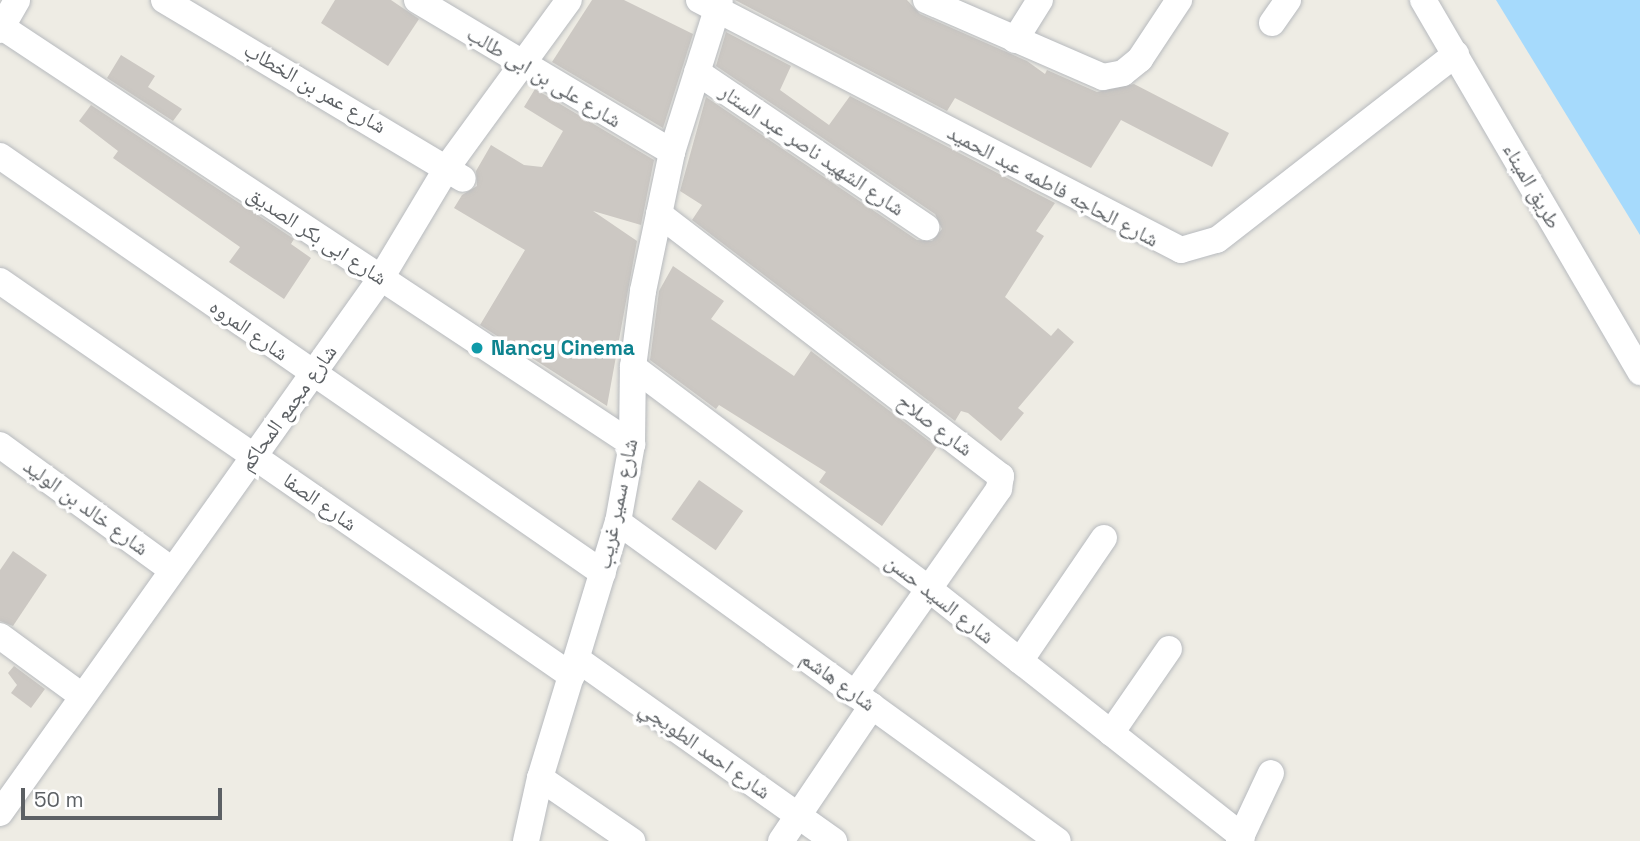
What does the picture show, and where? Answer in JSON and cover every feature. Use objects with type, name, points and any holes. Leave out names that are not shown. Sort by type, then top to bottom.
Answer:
[{"type":"street","points":[[1,29],[17,0]]},
{"type":"street","name":"شارع عمر بن الخطاب","points":[[164,0],[455,172]]},
{"type":"street","name":"شارع على بن ابى طالب","points":[[417,0],[672,152]]},
{"type":"street","name":"شارع مجمع المحاكم","points":[[0,813],[381,278],[569,0]]},
{"type":"street","points":[[1015,40],[1040,0]]},
{"type":"street","points":[[930,1],[1082,72],[1103,77],[1124,73],[1140,59],[1179,0]]},
{"type":"street","points":[[1272,23],[1288,0]]},
{"type":"street","name":"طريق الميناء","points":[[1423,0],[1457,54],[1640,372]]},
{"type":"street","name":"شارع الحاجه فاطمه عبد الحميد","points":[[712,2],[1181,250],[1217,240],[1457,54]]},
{"type":"street","name":"شارع سمير غريب","points":[[526,841],[540,778],[618,522],[632,444],[633,367],[659,214],[672,152],[697,72],[712,2]]},
{"type":"street","name":"شارع ابى بكر الصديق","points":[[1,29],[632,444]]},
{"type":"street","name":"شارع الشهيد ناصر عبد الستار","points":[[697,72],[926,227]]},
{"type":"street","name":"شارع المروه","points":[[0,156],[603,573]]},
{"type":"street","name":"شارع صلاح","points":[[659,214],[1001,476],[999,489],[929,589],[781,841]]},
{"type":"street","name":"شارع الصفا","points":[[0,281],[254,456],[574,667]]},
{"type":"street","name":"شارع السيد حسن","points":[[633,367],[929,589],[1240,838]]},
{"type":"street","name":"شارع خالد بن الوليد","points":[[0,445],[172,570]]},
{"type":"street","name":"شارع هاشم","points":[[618,522],[1058,841]]},
{"type":"street","points":[[1020,661],[1104,538]]},
{"type":"street","points":[[0,636],[82,696]]},
{"type":"street","points":[[1111,733],[1169,649]]},
{"type":"street","name":"شارع احمد الطوبجي","points":[[574,667],[834,841]]},
{"type":"street","points":[[1240,838],[1271,773]]},
{"type":"street","points":[[540,778],[632,841]]},
{"type":"water","points":[[1496,0],[1640,0],[1640,235]]},
{"type":"building","points":[[335,0],[391,0],[419,19],[388,66],[321,23]]},
{"type":"building","points":[[592,0],[624,0],[693,34],[663,128],[552,62]]},
{"type":"building","points":[[735,0],[907,0],[920,14],[1027,61],[1045,74],[1047,70],[1097,92],[1134,84],[1229,133],[1212,167],[1121,120],[1091,168],[955,98],[947,111]]},
{"type":"building","points":[[726,32],[791,66],[780,90],[829,125],[850,96],[1055,203],[1036,231],[1044,236],[1005,297],[1051,336],[1058,328],[1074,342],[1018,408],[1024,413],[1001,441],[968,413],[961,411],[955,421],[692,220],[702,205],[680,191],[706,97],[917,240],[932,241],[942,229],[935,214],[716,66]]},
{"type":"building","points":[[121,55],[155,76],[148,87],[182,109],[173,121],[107,78]]},
{"type":"building","points":[[535,89],[654,160],[641,225],[593,211],[637,241],[607,406],[480,325],[525,250],[454,208],[462,195],[477,186],[476,171],[491,145],[524,165],[542,167],[563,131],[524,107]]},
{"type":"building","points":[[91,105],[294,239],[291,244],[311,258],[284,299],[229,262],[240,247],[113,158],[118,151],[79,121]]},
{"type":"building","points":[[673,266],[724,301],[711,319],[794,376],[811,351],[937,447],[882,526],[819,482],[826,472],[719,405],[716,409],[650,360],[659,291]]},
{"type":"building","points":[[699,480],[743,511],[716,550],[671,519]]},
{"type":"building","points":[[13,551],[47,575],[13,626],[0,621],[0,570]]},
{"type":"building","points":[[14,666],[45,689],[31,708],[11,693],[17,685],[8,673]]},
{"type":"place","name":"Nancy Cinema","points":[[477,348]]}]
